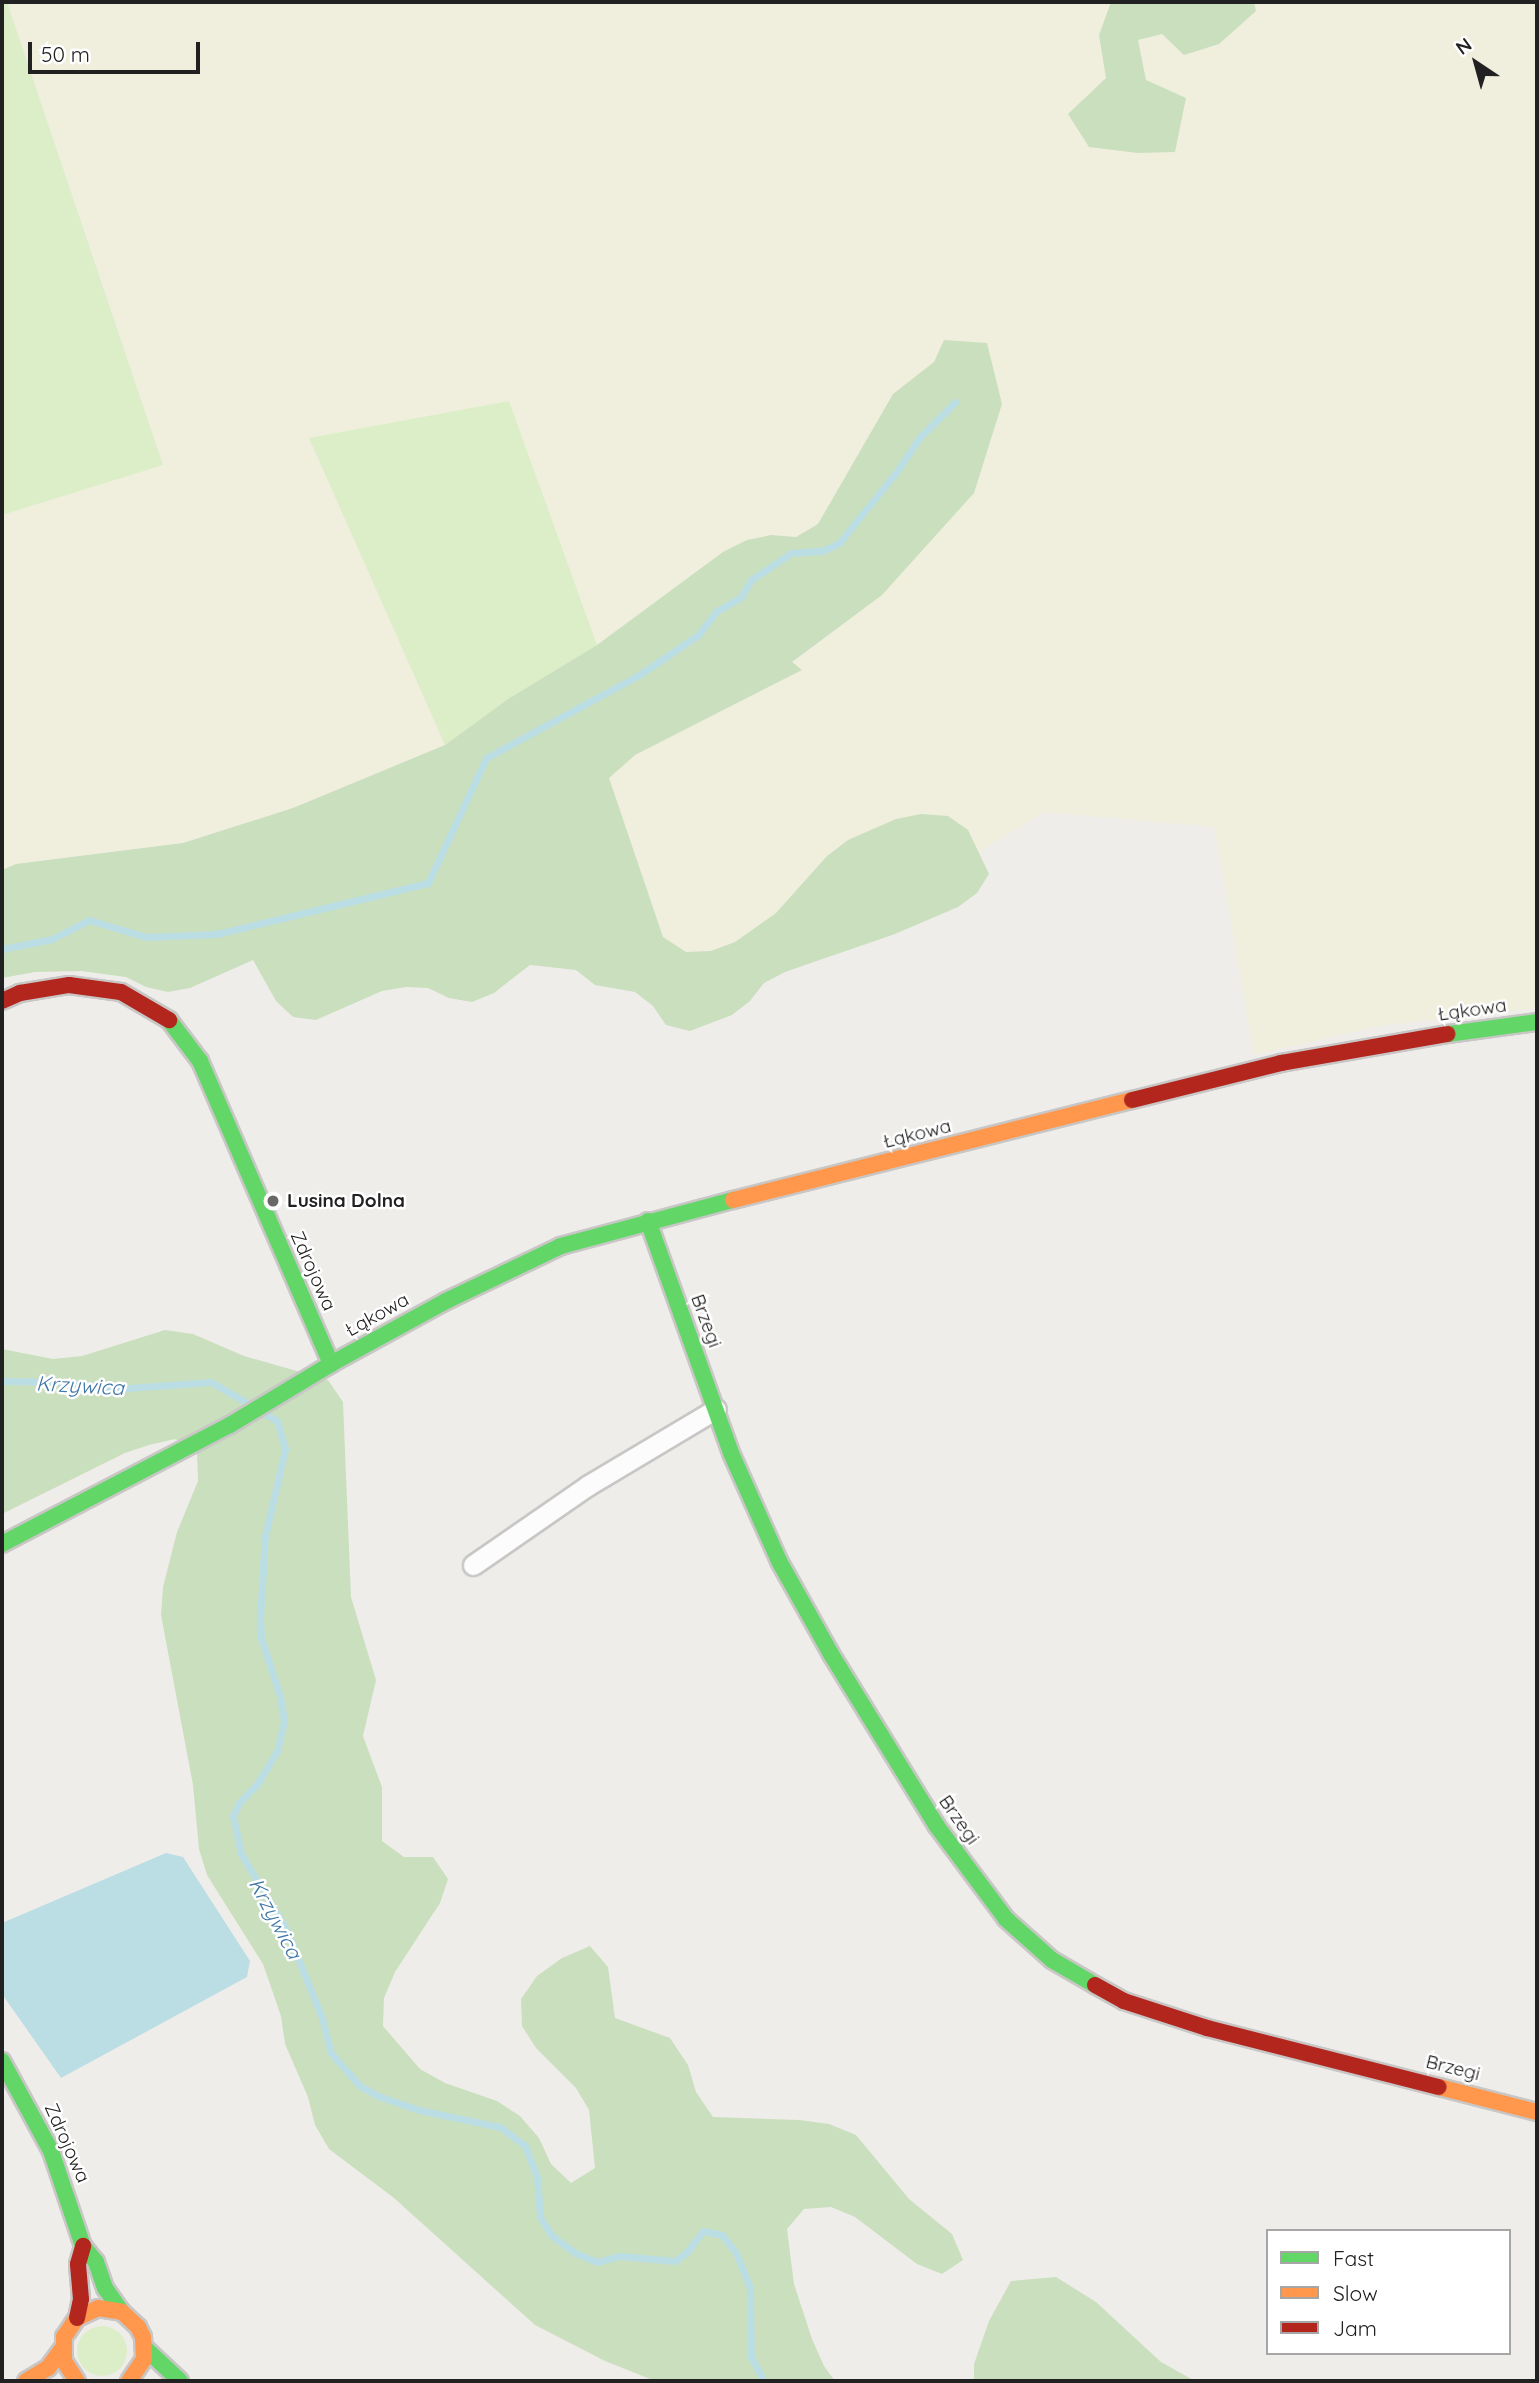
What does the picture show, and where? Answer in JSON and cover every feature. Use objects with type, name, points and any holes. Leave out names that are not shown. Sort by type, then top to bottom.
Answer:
[{"type":"street","name":"Zdrojowa","points":[[2,1001],[20,993],[69,985],[121,992],[169,1020],[200,1061],[331,1364]]},
{"type":"street","name":"Łąkowa","points":[[331,1364],[526,1261],[561,1246],[1281,1063],[1400,1040],[1537,1022]]},
{"type":"street","name":"Brzegi","points":[[648,1222],[731,1453],[779,1561],[852,1689],[944,1836],[1006,1919],[1052,1960],[1124,2001],[1207,2028],[1537,2112]]},
{"type":"street","points":[[2,1544],[230,1425],[331,1364]]},
{"type":"street","points":[[473,1565],[587,1486],[716,1409]]},
{"type":"street","name":"Zdrojowa","points":[[2,2062],[51,2151],[83,2246],[96,2262],[105,2288],[122,2312],[138,2327],[145,2348]]},
{"type":"street","name":"Zdrojowa","points":[[77,2318],[81,2299],[78,2264],[83,2246]]},
{"type":"street","points":[[77,2381],[68,2372],[62,2349],[64,2337],[77,2318],[98,2308],[122,2312]]},
{"type":"street","points":[[129,2381],[140,2370],[145,2348]]},
{"type":"street","points":[[145,2348],[180,2381]]},
{"type":"street","points":[[26,2381],[48,2368],[62,2349]]},
{"type":"green space","points":[[2,2],[7,2],[163,465],[2,515]]},
{"type":"green space","points":[[7,2],[1111,2],[1099,35],[1106,78],[1146,80],[1138,40],[1256,11],[1254,2],[1537,2],[1537,1008],[1379,1026],[1254,1055],[1214,827],[1044,812],[979,852],[968,830],[827,856],[776,913],[735,942],[711,951],[686,952],[663,937],[609,778],[635,755],[801,670],[792,663],[882,595],[944,340],[934,362],[893,394],[819,524],[796,537],[771,535],[723,552],[597,645],[509,401],[309,439],[445,745],[293,808],[183,843],[16,864],[2,870],[2,515],[163,464]]},
{"type":"green space","points":[[1111,2],[1254,2],[1256,11],[1219,44],[1184,55],[1162,34],[1138,40],[1146,80],[1186,98],[1175,152],[1138,153],[1089,147],[1068,114],[1106,78],[1099,35]]},
{"type":"green space","points":[[944,340],[987,343],[1002,404],[974,493],[882,595],[792,662],[802,670],[635,755],[609,778],[663,937],[686,952],[711,951],[735,942],[776,913],[827,856],[848,840],[896,819],[921,814],[948,816],[968,830],[989,874],[977,893],[958,907],[895,934],[785,972],[764,983],[750,1001],[732,1015],[690,1031],[666,1025],[653,1006],[635,992],[595,985],[576,970],[530,965],[494,993],[472,1002],[449,998],[428,988],[406,987],[382,991],[316,1020],[293,1017],[276,1001],[253,960],[190,988],[168,992],[146,987],[126,977],[81,971],[35,972],[2,978],[2,870],[16,864],[183,843],[293,808],[445,745],[508,699],[597,645],[723,552],[747,540],[771,535],[796,537],[818,524],[893,394],[934,362]]},
{"type":"green space","points":[[509,401],[597,645],[508,699],[445,745],[309,438]]},
{"type":"green space","points":[[165,1330],[193,1334],[244,1356],[328,1380],[343,1402],[351,1597],[376,1680],[363,1736],[382,1787],[382,1841],[404,1857],[433,1857],[448,1879],[440,1903],[395,1972],[384,1998],[383,2026],[420,2069],[445,2083],[497,2101],[520,2116],[539,2138],[551,2164],[571,2183],[595,2168],[589,2110],[576,2088],[536,2048],[522,2026],[521,1999],[537,1976],[562,1958],[590,1946],[608,1967],[615,2018],[670,2038],[688,2065],[696,2092],[713,2117],[799,2120],[829,2124],[856,2135],[909,2199],[952,2234],[963,2260],[942,2274],[917,2264],[855,2217],[831,2207],[804,2209],[787,2229],[794,2284],[812,2339],[824,2366],[835,2381],[655,2381],[605,2361],[535,2325],[394,2198],[329,2149],[315,2125],[308,2097],[285,2044],[281,2016],[263,1964],[207,1875],[199,1849],[193,1785],[161,1615],[163,1587],[177,1532],[198,1481],[197,1452],[175,1439],[149,1445],[125,1453],[2,1514],[2,1349],[53,1359],[82,1356]]},
{"type":"green space","points":[[1056,2277],[1096,2302],[1161,2362],[1195,2381],[974,2381],[974,2364],[989,2321],[1011,2281]]},
{"type":"green space","points":[[102,2326],[119,2334],[127,2351],[119,2368],[102,2376],[85,2368],[77,2351],[85,2334]]},
{"type":"water","points":[[166,1853],[183,1857],[250,1961],[247,1977],[61,2078],[2,1994],[2,1923]]},
{"type":"waterway","points":[[2,949],[52,939],[89,920],[146,937],[217,934],[428,883],[486,758],[639,675],[698,635],[717,611],[741,597],[751,580],[791,553],[822,551],[839,543],[897,471],[919,438],[955,402]]},
{"type":"waterway","name":"Krzywica","points":[[2,1381],[66,1382],[115,1389],[211,1382],[249,1404]]},
{"type":"waterway","name":"Krzywica","points":[[262,1412],[277,1421],[285,1449],[265,1536],[260,1618],[261,1638],[280,1696],[284,1721],[277,1751],[258,1783],[239,1803],[233,1816],[241,1854],[286,1929],[322,2018],[331,2053],[360,2086],[378,2096],[419,2110],[500,2127],[525,2146],[537,2177],[540,2217],[552,2236],[575,2253],[597,2262],[620,2256],[675,2261],[687,2252],[703,2231],[722,2235],[736,2253],[750,2287],[751,2357],[764,2381]]},
{"type":"traffic: fast","points":[[169,1020],[200,1061],[331,1364]]},
{"type":"traffic: fast","points":[[1448,1034],[1537,1022]]},
{"type":"traffic: fast","points":[[2,1544],[230,1425],[331,1364],[446,1301],[561,1246],[733,1200]]},
{"type":"traffic: fast","points":[[648,1221],[731,1453],[779,1561],[831,1654],[936,1825],[1006,1919],[1052,1960],[1095,1985]]},
{"type":"traffic: fast","points":[[2,2061],[51,2151],[83,2246],[96,2262],[105,2288],[122,2312]]},
{"type":"traffic: fast","points":[[145,2348],[180,2381]]},
{"type":"traffic: slow","points":[[733,1200],[1132,1100]]},
{"type":"traffic: slow","points":[[1439,2087],[1537,2112]]},
{"type":"traffic: slow","points":[[77,2381],[64,2361],[64,2337],[77,2318],[98,2308],[122,2312],[138,2327],[143,2337],[144,2359],[129,2381]]},
{"type":"traffic: slow","points":[[26,2381],[48,2368],[62,2349]]},
{"type":"traffic: jam","points":[[2,1001],[20,993],[69,985],[121,992],[169,1020]]},
{"type":"traffic: jam","points":[[1132,1100],[1281,1063],[1448,1034]]},
{"type":"traffic: jam","points":[[1095,1985],[1124,2001],[1207,2028],[1439,2087]]},
{"type":"traffic: jam","points":[[77,2318],[81,2299],[78,2264],[83,2246]]},
{"type":"place","name":"Lusina Dolna","points":[[273,1201]]}]
